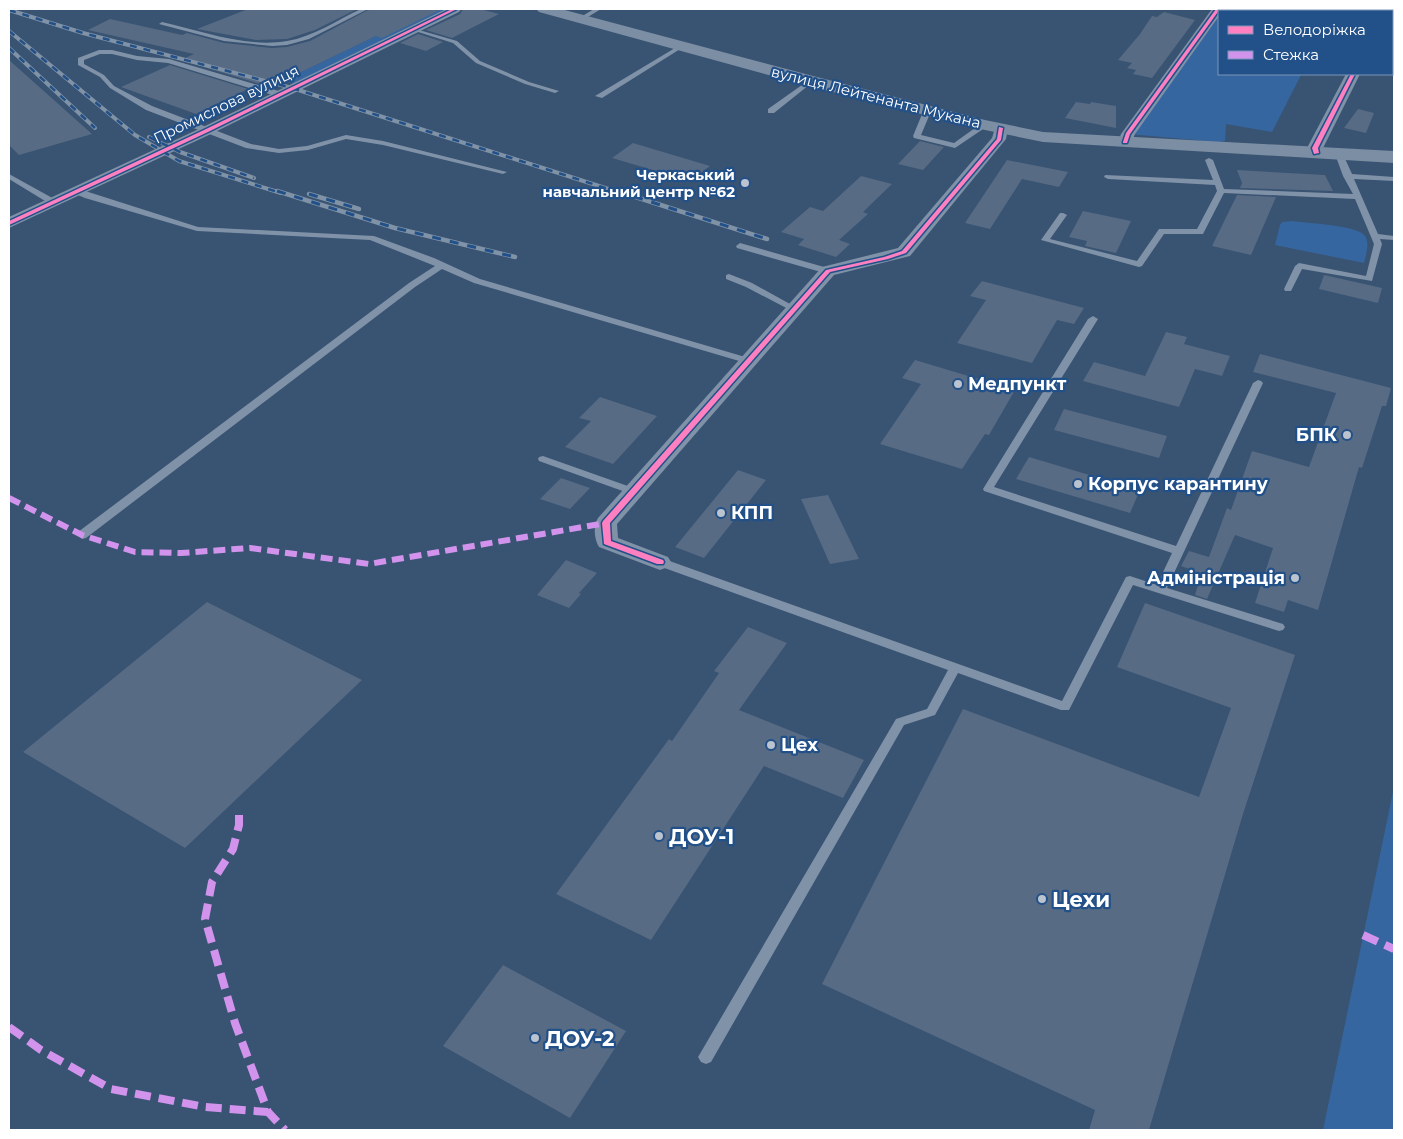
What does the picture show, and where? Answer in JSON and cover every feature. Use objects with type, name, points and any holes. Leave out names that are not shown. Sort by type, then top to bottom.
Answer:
[{"type":"main road","name":"вулиця Лейтенанта Мукана","points":[[544,9],[811,81],[928,109],[993,127],[1042,137],[1394,157]]},
{"type":"street","name":"Промислова вулиця","points":[[12,219],[206,131],[455,9]]},
{"type":"street","points":[[1125,142],[1128,134],[1218,9]]},
{"type":"street","points":[[1316,153],[1316,148],[1352,75]]},
{"type":"street","points":[[660,562],[607,542],[606,523],[828,271],[904,252],[999,139],[993,127]]},
{"type":"lane","points":[[162,24],[253,44],[272,44],[303,38],[365,9]]},
{"type":"lane","points":[[581,19],[598,9]]},
{"type":"lane","points":[[414,29],[455,42],[478,62],[527,83],[555,91]]},
{"type":"lane","points":[[599,96],[682,46]]},
{"type":"lane","points":[[279,94],[169,61],[137,58],[112,52],[99,52],[80,59],[81,64],[102,76],[112,87],[149,108],[249,146],[279,151],[308,148],[346,137],[383,143],[503,172]]},
{"type":"lane","points":[[771,111],[811,81]]},
{"type":"lane","points":[[928,109],[917,136],[955,146],[993,127]]},
{"type":"lane","points":[[1288,289],[1299,266],[1368,279],[1378,244],[1339,154]]},
{"type":"lane","points":[[1063,215],[1046,240],[1139,264],[1162,232],[1200,232],[1219,187],[1210,160]]},
{"type":"lane","points":[[9,176],[53,202]]},
{"type":"lane","points":[[1347,176],[1394,179]]},
{"type":"lane","points":[[1108,177],[1356,197]]},
{"type":"lane","points":[[76,191],[197,229],[370,238],[431,260],[476,281],[749,361]]},
{"type":"lane","points":[[1374,236],[1394,238]]},
{"type":"lane","points":[[740,246],[828,271]]},
{"type":"lane","points":[[82,535],[412,285],[441,266]]},
{"type":"lane","points":[[728,277],[795,309]]},
{"type":"lane","points":[[1093,319],[988,489],[1179,551]]},
{"type":"lane","points":[[1161,589],[1258,383]]},
{"type":"lane","points":[[543,459],[634,492]]},
{"type":"lane","points":[[660,562],[1065,707],[1130,580],[1279,627]]},
{"type":"lane","points":[[706,1057],[900,722],[931,712],[955,668]]},
{"type":"shaded area","points":[[432,9],[449,9],[294,84],[277,78],[284,75],[291,77]]},
{"type":"shaded area","points":[[1218,9],[1289,9],[1218,10],[1218,75],[1301,75],[1272,132],[1226,124],[1225,141],[1218,142],[1128,134]]},
{"type":"shaded area","points":[[1292,221],[1343,227],[1360,232],[1365,236],[1367,242],[1364,263],[1275,245],[1282,222]]},
{"type":"shaded area","points":[[1394,787],[1394,1130],[1323,1130]]},
{"type":"building","points":[[248,9],[357,9],[315,30],[287,39],[256,40],[197,29]]},
{"type":"building","points":[[370,9],[442,9],[382,38],[376,36],[291,77],[280,74],[260,84],[181,60],[194,54],[88,30],[110,19],[182,35],[187,33],[224,43],[272,48],[287,47],[310,41]]},
{"type":"building","points":[[463,9],[480,9],[499,14],[452,38],[426,30],[460,14]]},
{"type":"building","points":[[1164,12],[1195,20],[1152,78],[1133,74],[1136,70],[1127,68],[1132,63],[1118,60],[1140,34],[1152,16],[1157,17]]},
{"type":"building","points":[[418,34],[443,42],[426,51],[400,43]]},
{"type":"building","points":[[9,60],[92,134],[19,155],[9,145]]},
{"type":"building","points":[[170,65],[248,89],[196,114],[121,87]]},
{"type":"building","points":[[1076,102],[1116,106],[1116,128],[1065,118]]},
{"type":"building","points":[[1358,109],[1374,113],[1366,133],[1344,128]]},
{"type":"building","points":[[920,141],[944,147],[923,170],[898,164]]},
{"type":"building","points":[[633,143],[710,166],[690,181],[612,158]]},
{"type":"building","points":[[1007,160],[1068,172],[1059,187],[1022,179],[990,229],[965,223]]},
{"type":"building","points":[[1237,170],[1325,175],[1333,191],[1240,188],[1242,183]]},
{"type":"building","points":[[861,176],[892,184],[863,212],[868,214],[839,240],[850,244],[836,257],[798,245],[804,239],[781,232],[810,207],[823,211]]},
{"type":"building","points":[[1237,195],[1276,197],[1251,255],[1212,246]]},
{"type":"building","points":[[1083,211],[1131,221],[1116,253],[1085,246],[1087,241],[1069,237]]},
{"type":"building","points":[[1324,275],[1382,288],[1378,303],[1319,289]]},
{"type":"building","points":[[982,281],[1084,308],[1074,324],[1057,320],[1032,363],[957,343],[986,300],[970,296]]},
{"type":"building","points":[[1166,332],[1187,337],[1184,344],[1230,356],[1222,376],[1195,369],[1179,407],[1083,381],[1094,362],[1145,376]]},
{"type":"building","points":[[1260,354],[1391,388],[1386,406],[1382,406],[1362,468],[1359,467],[1318,610],[1288,600],[1284,612],[1255,603],[1273,548],[1235,535],[1207,599],[1195,595],[1198,585],[1187,581],[1192,570],[1181,566],[1189,551],[1209,557],[1227,508],[1231,510],[1252,451],[1309,467],[1336,393],[1253,372]]},
{"type":"building","points":[[915,360],[1015,390],[989,435],[985,434],[962,469],[880,444],[921,384],[902,378]]},
{"type":"building","points":[[600,397],[657,416],[613,464],[565,447],[591,421],[579,418]]},
{"type":"building","points":[[1064,409],[1167,436],[1159,458],[1054,430]]},
{"type":"building","name":"Корпус карантину","points":[[1029,457],[1140,490],[1130,513],[1016,479]]},
{"type":"building","name":"КПП","points":[[738,470],[766,480],[704,558],[675,547]]},
{"type":"building","points":[[561,478],[590,488],[570,509],[540,499]]},
{"type":"building","points":[[828,495],[859,559],[830,564],[801,499]]},
{"type":"building","points":[[566,560],[597,573],[579,593],[581,594],[569,608],[537,595]]},
{"type":"building","points":[[207,602],[362,680],[185,848],[23,752]]},
{"type":"building","name":"Цехи","points":[[1145,603],[1295,655],[1243,814],[1149,1130],[1089,1130],[1095,1110],[822,984],[963,709],[1199,797],[1231,708],[1117,667]]},
{"type":"building","name":"ДОУ-1","points":[[748,627],[787,643],[739,710],[864,760],[843,798],[764,766],[651,940],[556,894],[669,739],[672,741],[719,673],[714,671]]},
{"type":"building","name":"ДОУ-2","points":[[503,965],[626,1031],[570,1118],[443,1046]]},
{"type":"railway","points":[[9,10],[83,33],[292,88],[621,193]]},
{"type":"railway","points":[[9,31],[135,135],[179,161],[281,193]]},
{"type":"railway","points":[[9,48],[95,128]]},
{"type":"railway","points":[[149,137],[180,152],[254,178]]},
{"type":"railway","points":[[277,191],[395,228],[515,257]]},
{"type":"railway","points":[[617,191],[767,239]]},
{"type":"railway","points":[[309,194],[359,209]]},
{"type":"marked path","points":[[9,498],[82,535],[135,552],[181,553],[250,548],[369,564],[606,523]]},
{"type":"marked path","points":[[239,815],[239,825],[233,849],[212,882],[205,919],[235,1023],[268,1112],[285,1130]]},
{"type":"marked path","points":[[1363,935],[1394,949]]},
{"type":"marked path","points":[[9,1027],[41,1050],[111,1089],[205,1107],[268,1112]]},
{"type":"cycle path","points":[[9,223],[206,131],[455,9]]},
{"type":"cycle path","points":[[1125,142],[1128,134],[1218,9]]},
{"type":"cycle path","points":[[1316,153],[1315,148],[1352,75]]},
{"type":"cycle path","points":[[660,562],[607,542],[606,523],[828,271],[904,252],[999,139],[1001,128]]},
{"type":"place","name":"Черкаський навчальний центр №62","points":[[745,183]]},
{"type":"place","name":"Медпункт","points":[[958,384]]},
{"type":"place","name":"БПК","points":[[1347,435]]},
{"type":"place","name":"Корпус карантину","points":[[1078,484]]},
{"type":"place","name":"КПП","points":[[721,513]]},
{"type":"place","name":"Адміністрація","points":[[1295,578]]},
{"type":"place","name":"Цех","points":[[771,745]]},
{"type":"place","name":"ДОУ-1","points":[[659,836]]},
{"type":"place","name":"Цехи","points":[[1042,899]]},
{"type":"place","name":"ДОУ-2","points":[[535,1038]]}]
